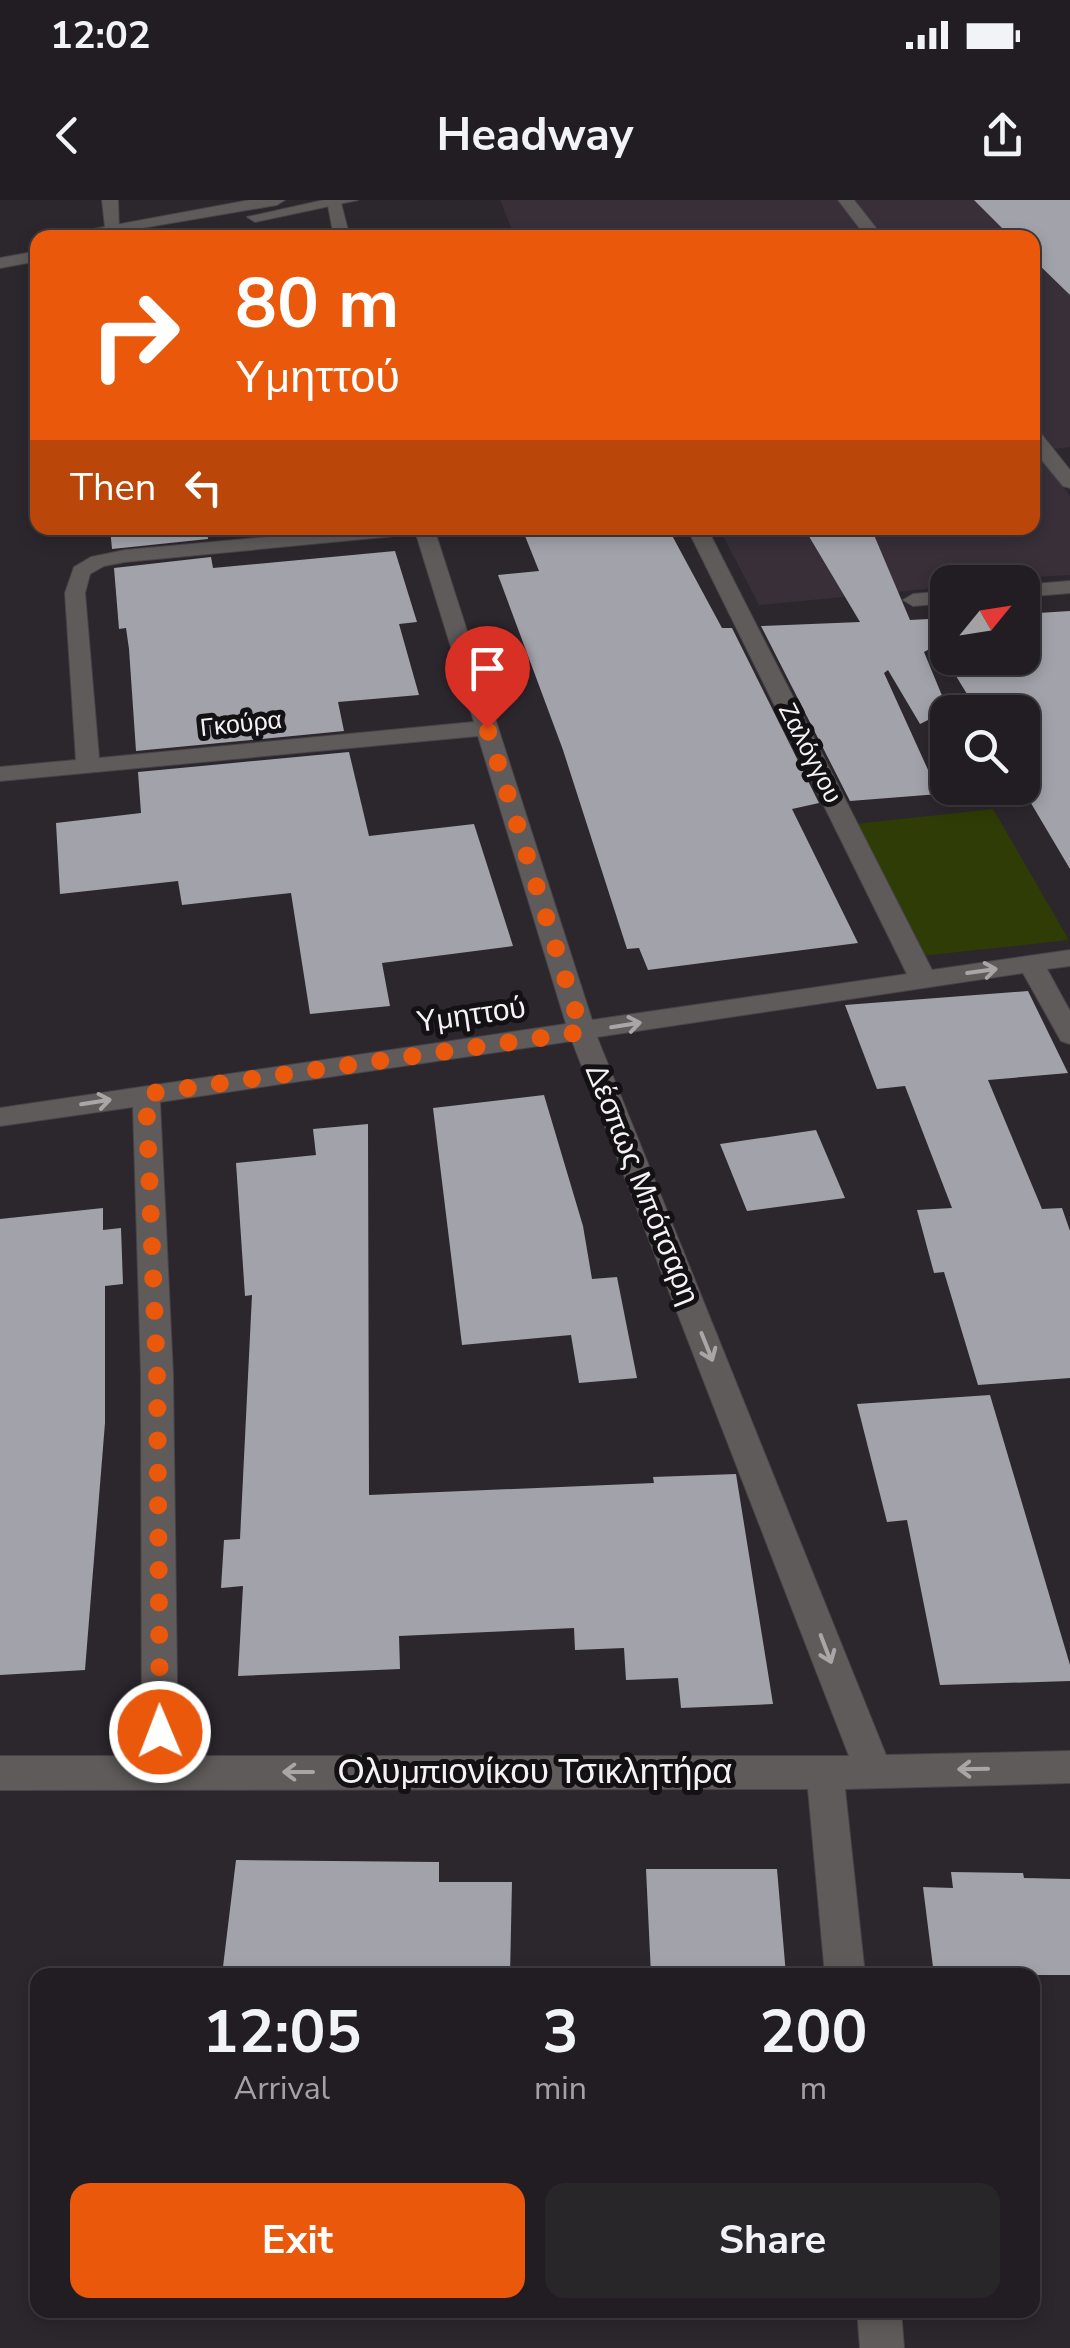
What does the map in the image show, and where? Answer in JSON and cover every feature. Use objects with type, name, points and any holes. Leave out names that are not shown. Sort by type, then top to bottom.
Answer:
[{"type":"street","points":[[110,200],[113,226]]},
{"type":"street","points":[[93,230],[277,200]]},
{"type":"street","points":[[846,200],[870,230]]},
{"type":"street","points":[[183,230],[341,201],[342,230]]},
{"type":"street","points":[[0,247],[30,241]]},
{"type":"street","points":[[0,264],[30,258]]},
{"type":"street","points":[[1040,444],[1070,482]]},
{"type":"street","points":[[88,767],[75,593],[81,571],[98,562],[125,556],[348,535]]},
{"type":"street","name":"Δέσπως Μπότσαρη","points":[[425,535],[582,1032],[874,1772]]},
{"type":"street","name":"Ζαλόγγου","points":[[701,535],[923,979]]},
{"type":"street","points":[[1040,589],[1070,587]]},
{"type":"street","points":[[912,600],[930,598]]},
{"type":"street","name":"Γκούρα","points":[[0,774],[487,728]]},
{"type":"street","name":"Υμηττού","points":[[0,1117],[1070,958]]},
{"type":"street","points":[[1030,964],[1070,1035]]},
{"type":"street","points":[[146,1094],[157,1374],[160,1772]]},
{"type":"street","name":"Ολυμπιονίκου Τσικλητήρα","points":[[0,1772],[874,1772],[1070,1767]]},
{"type":"street","points":[[825,1771],[844,1968]]},
{"type":"street","points":[[879,2318],[882,2348]]},
{"type":"shaded area","points":[[500,200],[1070,200],[1070,447],[1040,451],[1040,230],[512,230]]},
{"type":"shaded area","points":[[1040,455],[1070,496],[1070,575],[1040,577],[1040,565],[930,565],[930,589],[759,605],[723,535],[1040,535]]},
{"type":"green space","points":[[993,809],[1069,940],[912,957],[846,825]]},
{"type":"building","points":[[974,200],[1070,200],[1070,295],[1040,266],[1040,230],[1004,230]]},
{"type":"building","points":[[111,535],[208,535],[208,539],[112,549]]},
{"type":"building","points":[[672,535],[722,628],[732,628],[819,803],[792,809],[858,943],[648,970],[639,948],[627,949],[563,750],[498,575],[539,571],[525,536]]},
{"type":"building","points":[[808,535],[874,535],[910,620],[930,619],[930,649],[924,652],[930,675],[934,675],[942,695],[930,695],[930,719],[920,724],[888,670],[884,673],[930,774],[930,795],[850,801],[761,626],[860,622]]},
{"type":"building","points":[[395,551],[417,622],[399,624],[419,695],[338,702],[344,731],[136,751],[129,649],[126,628],[119,629],[114,568],[211,557],[213,568]]},
{"type":"building","points":[[1070,611],[1070,869],[1032,805],[1040,805],[1040,695],[968,695],[955,675],[1040,675],[1040,613]]},
{"type":"building","points":[[349,752],[369,836],[474,824],[513,946],[382,963],[390,1006],[310,1014],[291,893],[182,905],[178,881],[60,894],[56,823],[141,813],[138,772]]},
{"type":"building","points":[[1028,991],[1068,1073],[988,1080],[1042,1209],[1062,1208],[1070,1231],[1070,1378],[978,1385],[944,1272],[934,1273],[917,1210],[952,1208],[905,1086],[877,1089],[845,1005]]},
{"type":"building","points":[[544,1095],[583,1226],[592,1279],[617,1277],[637,1378],[579,1383],[571,1335],[462,1345],[433,1108]]},
{"type":"building","points":[[368,1124],[369,1495],[654,1483],[653,1477],[736,1474],[773,1704],[681,1708],[678,1678],[626,1680],[624,1648],[575,1650],[574,1628],[399,1636],[400,1669],[238,1676],[243,1586],[221,1588],[224,1540],[240,1539],[252,1295],[245,1296],[236,1163],[316,1155],[313,1129]]},
{"type":"building","points":[[816,1130],[845,1198],[747,1211],[720,1144]]},
{"type":"building","points":[[103,1208],[103,1230],[121,1228],[123,1284],[105,1286],[105,1423],[85,1670],[0,1675],[0,1219]]},
{"type":"building","points":[[990,1395],[1070,1665],[1070,1681],[940,1685],[907,1520],[887,1522],[857,1404]]},
{"type":"building","points":[[236,1860],[439,1862],[439,1882],[512,1882],[510,1968],[223,1968]]},
{"type":"building","points":[[646,1869],[777,1869],[785,1968],[651,1968]]},
{"type":"building","points":[[951,1872],[1023,1873],[1024,1878],[1070,1879],[1070,1975],[1040,1975],[1040,1968],[933,1968],[923,1887],[953,1888]]},
{"type":"route","points":[[160,1732],[157,1374],[146,1094],[582,1032],[487,728]]}]
